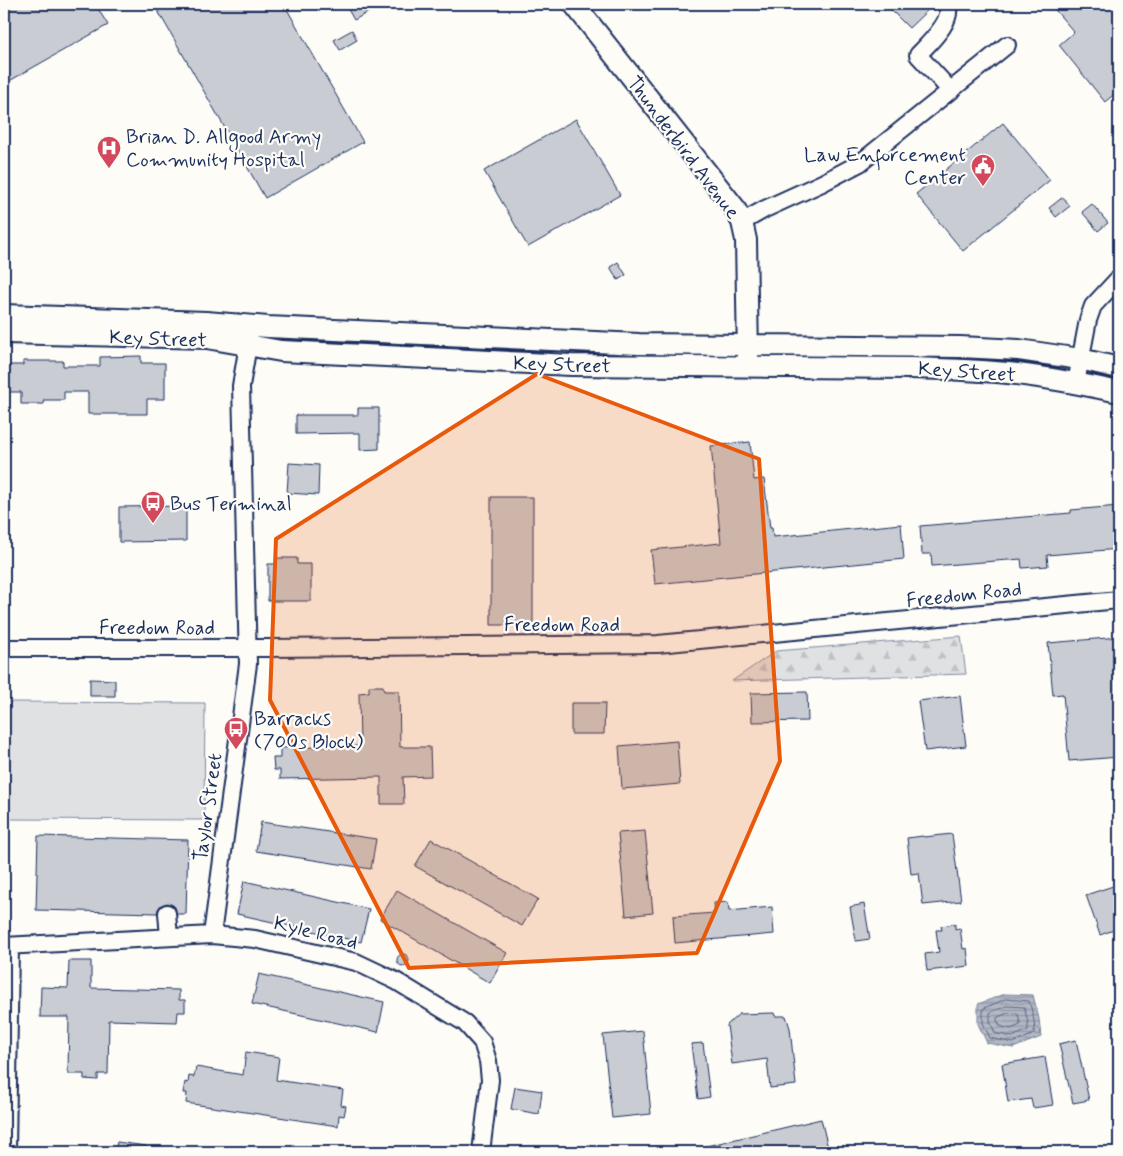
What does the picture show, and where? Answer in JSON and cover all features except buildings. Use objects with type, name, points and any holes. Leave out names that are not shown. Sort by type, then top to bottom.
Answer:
[{"type":"main road","name":"Thunderbird Avenue","points":[[574,4],[734,207],[742,222],[746,240],[748,367]]},
{"type":"main road","name":"Key Street","points":[[4,315],[206,322],[639,344],[960,347],[1019,350],[1080,359],[1119,368]]},
{"type":"main road","name":"Key Street","points":[[4,333],[207,338],[281,351],[561,365],[959,369],[1019,374],[1119,392]]},
{"type":"street","points":[[946,4],[949,7],[947,19],[941,29],[918,55],[950,90]]},
{"type":"street","points":[[742,222],[860,163],[1007,45]]},
{"type":"street","points":[[1076,383],[1088,320],[1093,306],[1119,278]]},
{"type":"street","name":"Taylor Street","points":[[212,935],[248,664],[241,386],[251,325]]},
{"type":"street","name":"Freedom Road","points":[[4,648],[658,644],[1119,600]]},
{"type":"street","points":[[167,913],[169,937]]},
{"type":"street","name":"Kyle Road","points":[[7,946],[212,935],[255,939],[356,962],[396,982],[466,1023],[482,1042],[488,1061],[490,1080],[481,1152]]},
{"type":"street","points":[[7,946],[7,1152]]},
{"type":"highlighted area","points":[[537,374],[759,459],[780,761],[697,953],[409,968],[270,700],[276,539]]},
{"type":"green space","points":[[961,636],[966,674],[732,681],[776,651]]},
{"type":"green space","points":[[7,702],[205,703],[204,820],[6,819]]},
{"type":"water","points":[[1005,994],[1033,995],[1041,1037],[1013,1048],[987,1043],[978,1024],[978,1004]]},
{"type":"place","name":"Brian D. Allgood Army Community Hospital","points":[[109,169]]},
{"type":"place","name":"Law Enforcement Center","points":[[983,187]]},
{"type":"place","name":"Bus Terminal","points":[[153,524]]},
{"type":"place","name":"Barracks (700s Block)","points":[[236,750]]}]
